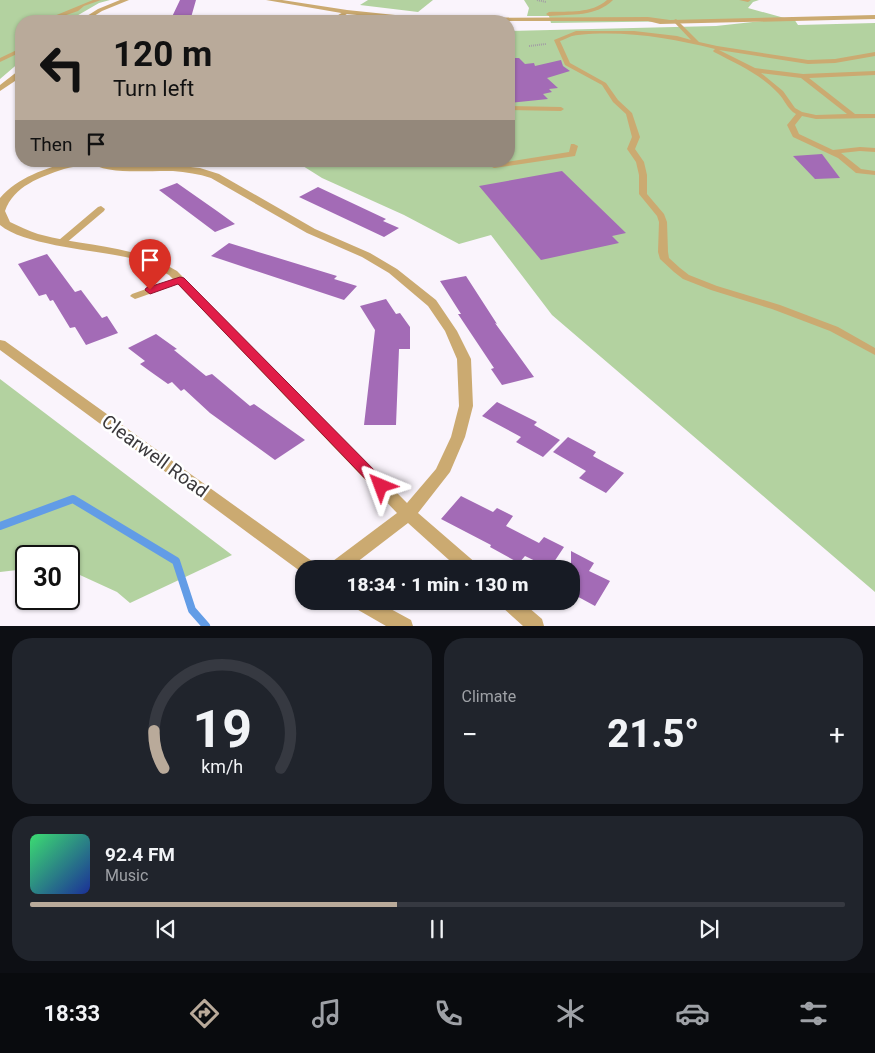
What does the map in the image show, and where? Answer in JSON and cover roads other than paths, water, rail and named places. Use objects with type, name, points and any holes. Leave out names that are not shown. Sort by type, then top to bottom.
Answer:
[{"type":"street","points":[[92,15],[126,0]]},
{"type":"street","points":[[269,0],[335,15]]},
{"type":"street","points":[[515,20],[648,19],[676,21],[875,17]]},
{"type":"street","points":[[559,28],[608,27],[668,21]]},
{"type":"street","points":[[0,89],[15,78]]},
{"type":"street","points":[[61,167],[21,185],[5,198],[0,212],[5,224],[35,237],[134,255],[154,262],[174,273],[408,514],[461,560]]},
{"type":"street","points":[[115,167],[172,168],[215,176],[311,231],[366,255],[393,271],[432,303],[451,331],[464,359],[466,406],[458,437],[442,472],[408,514],[347,560]]},
{"type":"street","name":"Clearwell Road","points":[[0,344],[298,560]]},
{"type":"street","points":[[375,610],[404,626]]},
{"type":"street","points":[[519,610],[535,624]]},
{"type":"lane","points":[[60,15],[98,0]]},
{"type":"lane","points":[[549,14],[604,7],[610,0]]},
{"type":"lane","points":[[742,0],[748,0]]},
{"type":"lane","points":[[676,21],[686,33],[700,43],[754,70],[781,92],[793,109],[800,113],[816,117],[875,116]]},
{"type":"lane","points":[[875,54],[835,61],[808,62],[717,48],[677,38],[610,32],[576,33],[557,40],[567,64],[604,84],[615,101],[622,105],[629,113],[636,138],[632,149],[640,162],[643,175],[642,189],[648,201],[662,216],[665,227],[663,252],[669,264],[686,277],[776,307],[834,329],[875,352]]},
{"type":"lane","points":[[0,60],[15,53]]},
{"type":"lane","points":[[754,70],[803,76],[875,73]]},
{"type":"lane","points":[[803,76],[853,116]]},
{"type":"lane","points":[[515,108],[561,109]]},
{"type":"lane","points":[[800,113],[791,125],[796,135],[841,156],[859,171],[875,173]]},
{"type":"lane","points":[[515,163],[572,154],[574,146]]},
{"type":"lane","points":[[831,152],[860,149],[875,150]]},
{"type":"lane","points":[[62,242],[101,209]]},
{"type":"lane","points":[[135,296],[180,280]]},
{"type":"waterway","points":[[0,526],[73,499],[176,561],[192,610],[206,626]]}]
